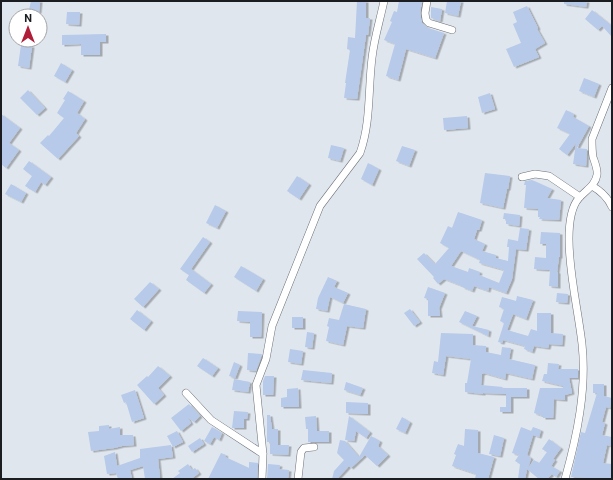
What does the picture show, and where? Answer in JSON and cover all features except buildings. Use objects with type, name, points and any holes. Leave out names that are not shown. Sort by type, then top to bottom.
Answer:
[{"type":"street","points":[[262,479],[263,454],[256,385],[266,359],[272,326],[320,206],[360,153],[364,143],[368,120],[372,57],[384,1]]},
{"type":"street","points":[[427,1],[425,13],[426,20],[429,23],[452,30]]},
{"type":"street","points":[[565,479],[573,448],[582,394],[582,345],[569,239],[570,221],[575,204],[592,186],[598,174],[592,148],[592,139],[612,88]]},
{"type":"street","points":[[522,177],[535,174],[549,176],[580,197]]},
{"type":"street","points":[[592,186],[599,189],[604,194],[612,207]]},
{"type":"street","points":[[186,393],[211,420],[263,454]]},
{"type":"street","points":[[298,479],[301,452],[304,448],[314,447]]}]
